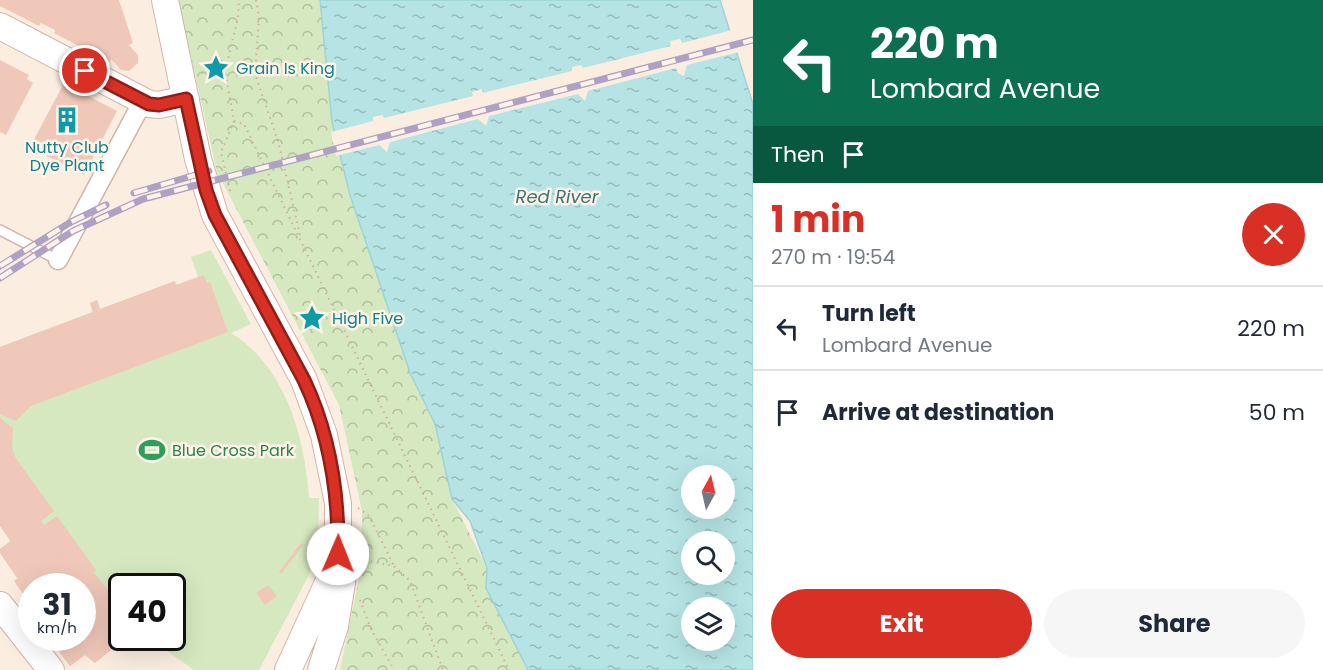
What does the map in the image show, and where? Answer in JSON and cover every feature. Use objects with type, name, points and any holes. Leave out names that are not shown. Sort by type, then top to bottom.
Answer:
[{"type":"street","points":[[165,0],[201,169],[215,215],[304,380],[316,408],[336,487],[339,522],[347,561],[339,607],[321,670]]},
{"type":"street","points":[[0,26],[143,101],[154,105],[186,99]]},
{"type":"street","points":[[58,260],[143,101]]},
{"type":"street","points":[[288,670],[347,561]]},
{"type":"street","points":[[0,605],[51,670]]},
{"type":"lane","points":[[0,230],[58,260]]},
{"type":"path","points":[[230,196],[220,152],[234,121],[225,71],[237,24],[240,0]]},
{"type":"path","points":[[256,0],[259,26],[255,74],[278,141],[303,246]]},
{"type":"path","points":[[201,73],[225,71]]},
{"type":"path","points":[[234,121],[244,124],[509,670]]},
{"type":"path","points":[[357,518],[357,508],[369,516],[394,566],[410,581],[443,670]]},
{"type":"path","points":[[347,561],[394,566]]},
{"type":"path","points":[[359,598],[371,629],[394,670]]},
{"type":"green space","points":[[178,0],[320,0],[336,143],[410,373],[435,424],[452,499],[487,568],[486,588],[528,670],[340,670],[361,568],[362,511],[339,405],[217,172]]},
{"type":"green space","name":"Blue Cross Park","points":[[211,250],[251,324],[231,333],[250,347],[266,364],[289,406],[303,452],[309,498],[319,498],[318,541],[309,575],[259,670],[194,670],[167,651],[186,651],[186,573],[108,573],[109,651],[95,663],[85,655],[70,666],[59,651],[96,651],[96,573],[18,573],[18,587],[14,581],[17,578],[0,553],[0,549],[10,541],[0,526],[0,347],[92,312],[90,303],[97,300],[100,309],[175,281],[177,285],[198,277],[191,257]]},
{"type":"water","name":"Red River","points":[[320,0],[720,0],[753,104],[753,670],[528,670],[486,588],[487,568],[470,521],[452,499],[435,424],[410,373],[350,195],[332,122]]},
{"type":"pier","points":[[732,30],[739,52],[687,65],[684,76],[678,73],[676,68],[588,91],[585,101],[578,94],[489,116],[486,126],[478,119],[390,142],[387,152],[379,145],[336,156],[331,132],[373,121],[373,117],[382,115],[384,118],[473,96],[472,92],[482,89],[483,93],[572,71],[572,67],[581,65],[583,68],[671,46],[670,41],[680,39],[682,43]]},
{"type":"building","points":[[0,0],[119,0],[133,43],[129,45],[138,55],[138,63],[129,71],[121,70],[111,59],[110,62],[54,33],[55,30],[41,23],[39,26],[0,6]]},
{"type":"building","points":[[0,60],[29,75],[27,79],[33,83],[6,135],[0,132]]},
{"type":"building","name":"Nutty Club Dye Plant","points":[[64,83],[117,111],[84,175],[30,147]]},
{"type":"building","points":[[204,275],[207,283],[210,282],[228,332],[31,406],[16,421],[0,414],[0,347],[93,312],[90,303],[97,300],[100,309],[175,281],[176,285]]},
{"type":"building","points":[[0,418],[13,428],[12,446],[15,457],[54,511],[41,521],[44,525],[57,516],[96,570],[94,573],[18,573],[18,579],[0,553],[0,549],[11,541],[0,526]]},
{"type":"building","points":[[301,543],[303,545],[281,574],[279,572]]},
{"type":"building","points":[[96,576],[108,590],[110,651],[95,663],[85,655],[70,666],[59,651],[96,651]]},
{"type":"building","points":[[268,585],[277,596],[265,605],[256,593]]},
{"type":"railway","points":[[0,278],[73,231],[143,199],[753,40]]},
{"type":"railway","points":[[134,193],[209,171]]},
{"type":"railway","points":[[0,266],[71,222],[106,205]]},
{"type":"place","name":"Grain Is King","points":[[216,68]]},
{"type":"place","name":"Nutty Club Dye Plant","points":[[67,120]]},
{"type":"place","name":"High Five","points":[[312,318]]},
{"type":"place","name":"Blue Cross Park","points":[[152,450]]},
{"type":"route","points":[[85,71],[149,104],[159,105],[186,99],[198,159],[215,215],[225,238],[304,380],[316,408],[336,487],[339,522],[338,554]]}]
